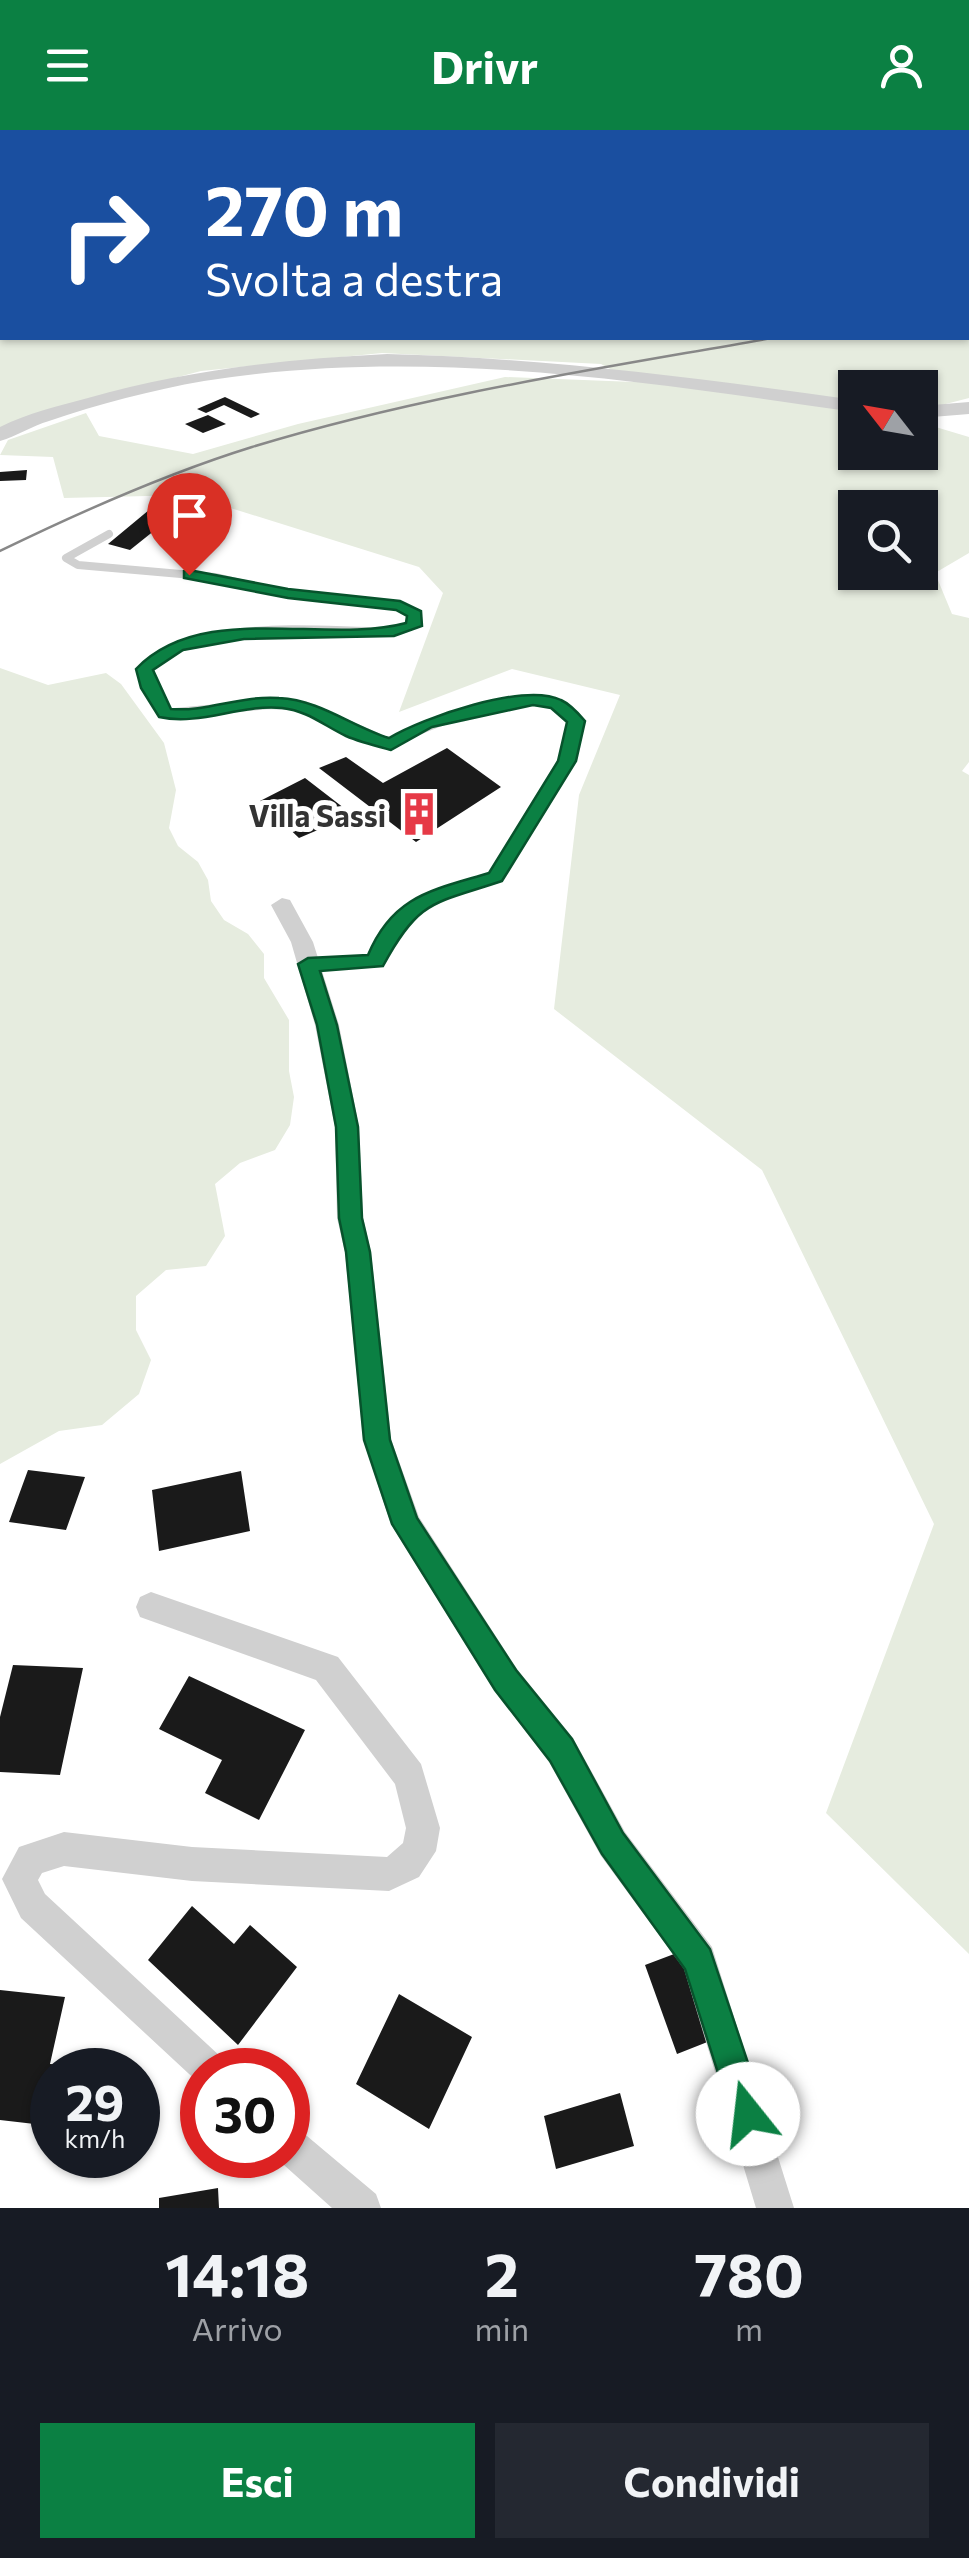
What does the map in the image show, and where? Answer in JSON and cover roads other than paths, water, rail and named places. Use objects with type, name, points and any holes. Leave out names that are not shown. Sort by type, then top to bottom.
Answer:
[{"type":"street","points":[[0,434],[36,419],[196,374],[343,361],[580,366],[838,404]]},
{"type":"street","points":[[938,412],[964,412]]},
{"type":"street","points":[[282,905],[308,964],[327,1025],[347,1127],[350,1218],[358,1252],[377,1440],[406,1524],[506,1680],[561,1750],[612,1844],[699,1960],[775,2208]]},
{"type":"street","points":[[151,1607],[327,1668],[409,1776],[423,1828],[419,1852],[407,1865],[390,1874],[192,1864],[64,1849],[31,1860],[20,1880],[33,1906],[185,2048]]},
{"type":"street","points":[[310,2163],[362,2208]]},
{"type":"lane","points":[[109,534],[66,558],[78,565],[215,577],[288,594],[400,606],[415,614],[414,626],[394,631],[244,634],[178,646],[145,669],[149,688],[165,714],[195,716],[225,706],[278,702],[310,707],[352,732],[391,744],[426,723],[533,700],[556,704],[576,721],[567,761],[496,877],[418,902],[384,940],[376,961],[308,964]]},
{"type":"tram line","points":[[0,551],[156,481],[316,429],[510,385],[761,340]]},
{"type":"place","name":"Villa Sassi","points":[[419,814]]}]
